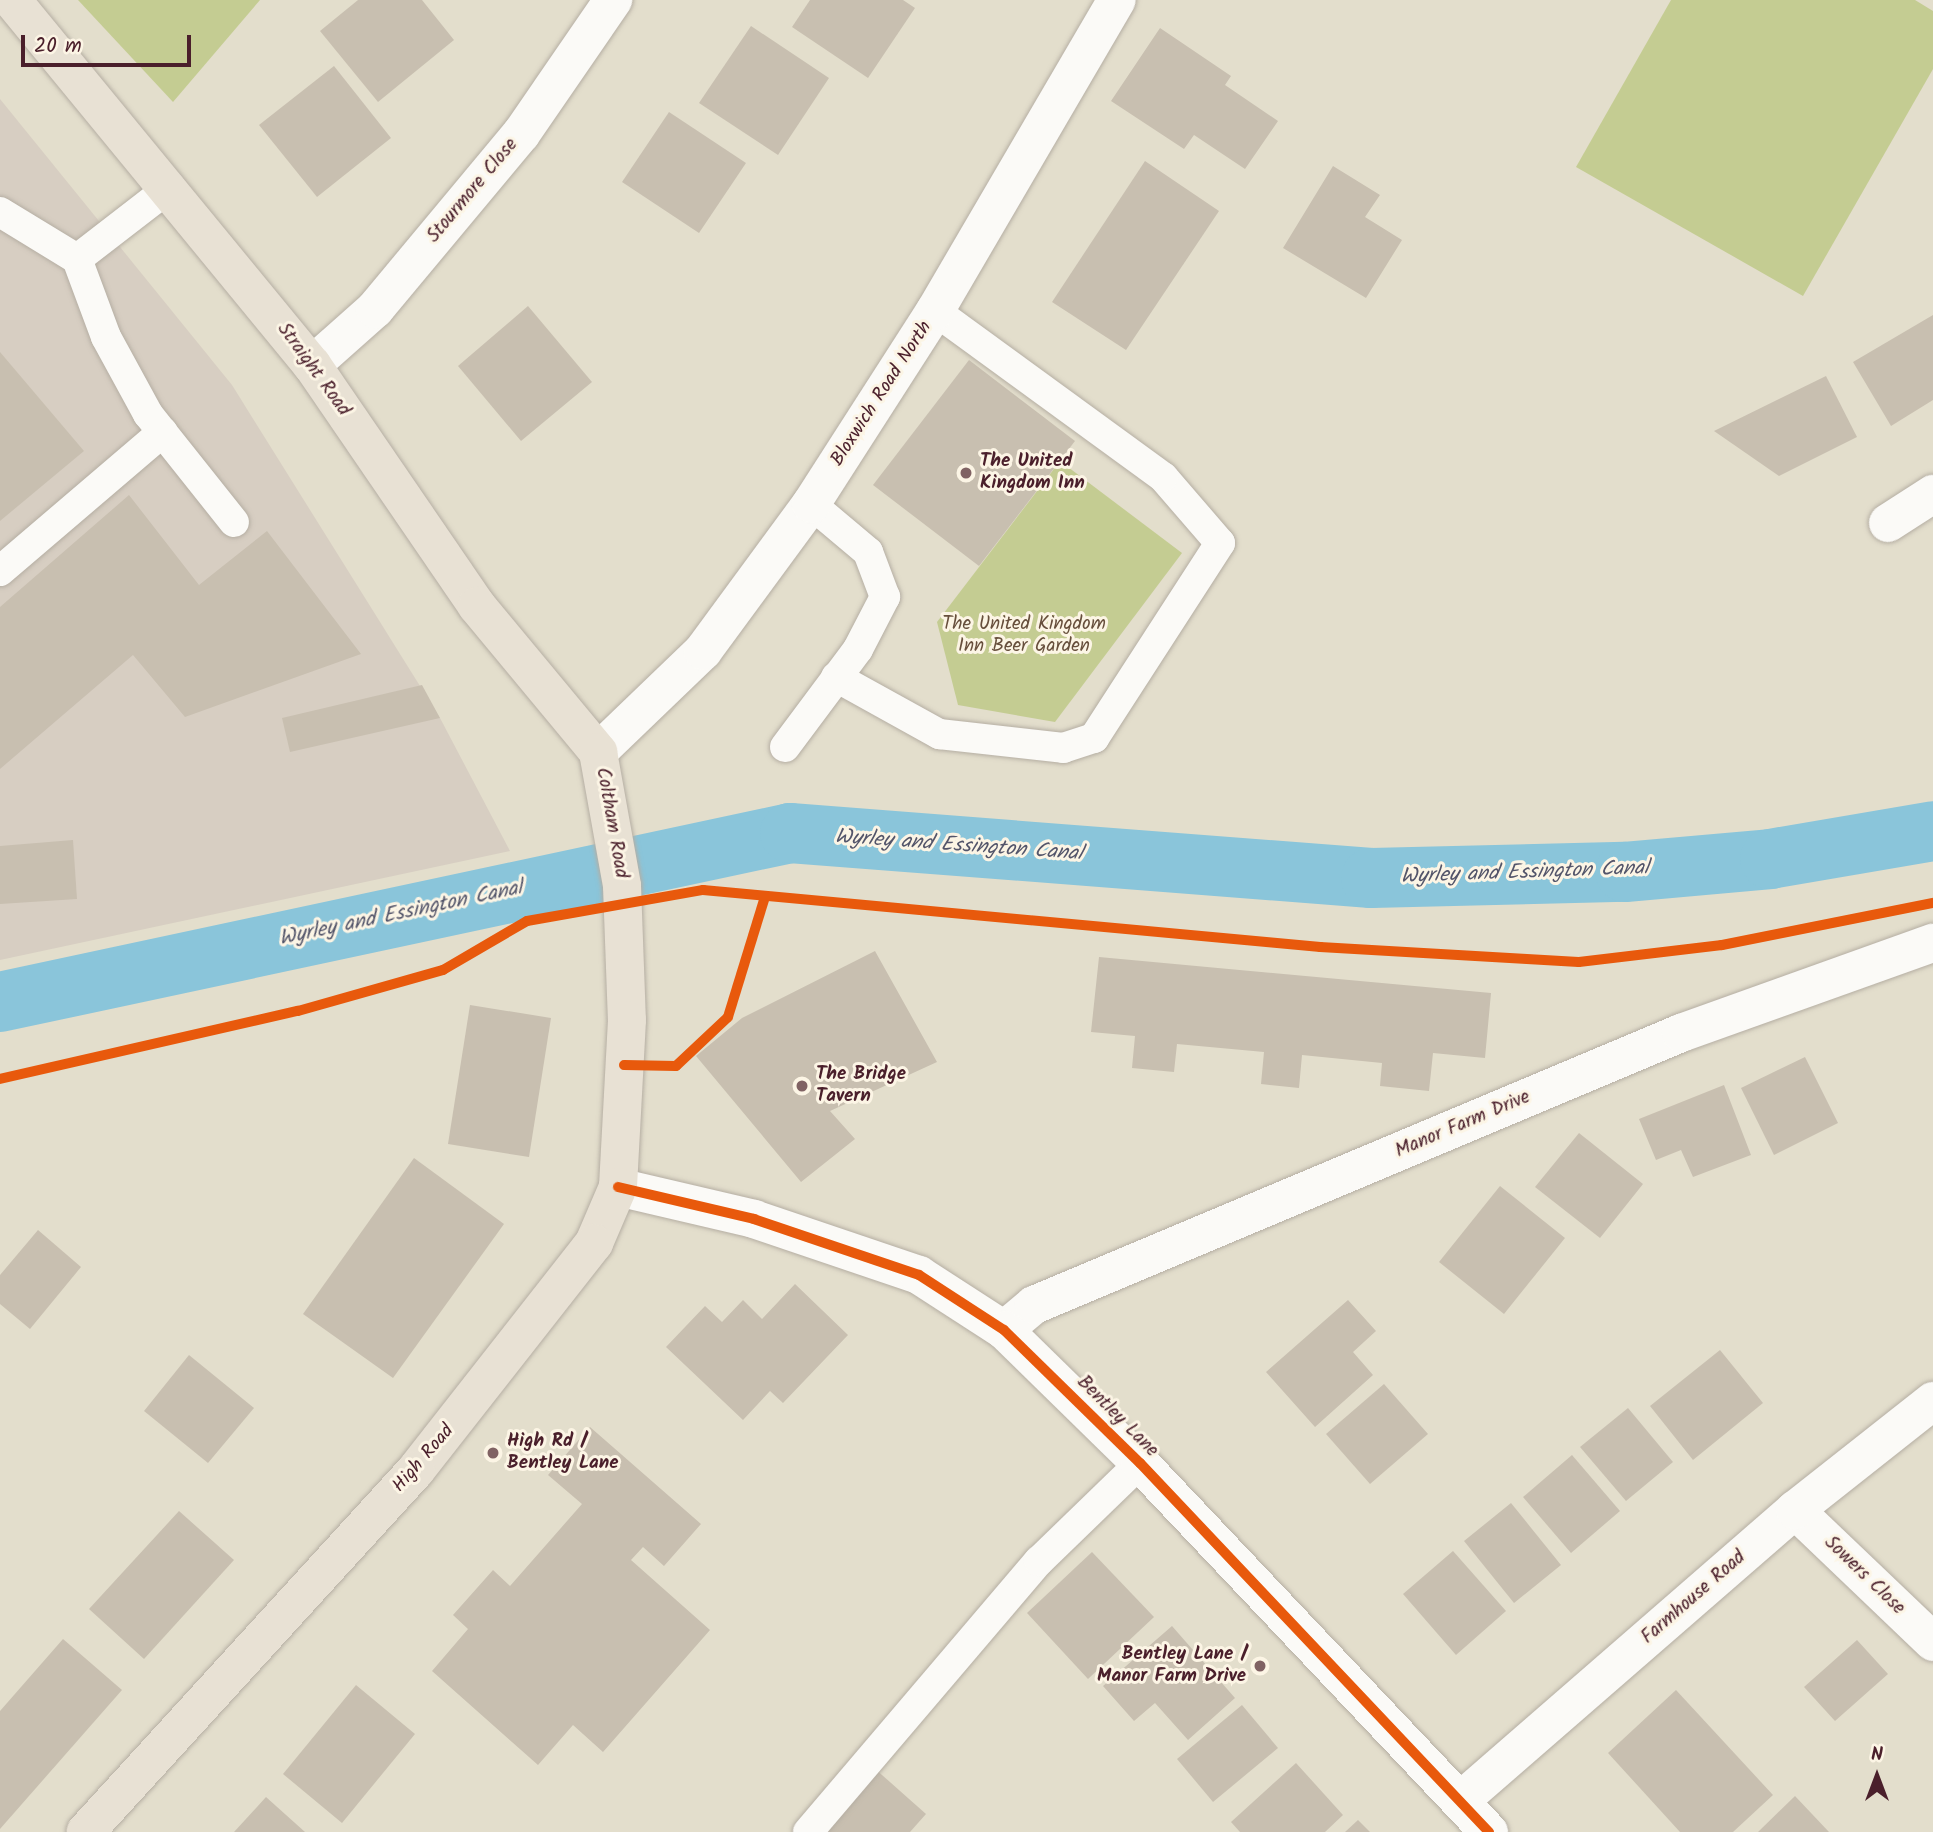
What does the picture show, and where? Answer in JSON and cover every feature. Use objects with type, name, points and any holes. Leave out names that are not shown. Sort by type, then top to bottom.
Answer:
[{"type":"main road","name":"Straight Road","points":[[12,0],[170,187],[312,365],[477,606],[598,752]]},
{"type":"main road","name":"Coltham Road","points":[[598,752],[608,788],[622,886],[627,1020]]},
{"type":"main road","name":"High Road","points":[[86,1832],[416,1470],[559,1293],[594,1243],[618,1187],[627,1020]]},
{"type":"street","name":"Stourmore Close","points":[[312,365],[375,309],[521,134],[613,0]]},
{"type":"street","name":"Bloxwich Road North","points":[[598,752],[704,651],[811,503],[935,311],[1117,0]]},
{"type":"street","points":[[1888,523],[1933,494]]},
{"type":"street","name":"Manor Farm Drive","points":[[1003,1330],[1034,1305],[1681,1033],[1933,943]]},
{"type":"street","name":"Bentley Lane","points":[[618,1187],[754,1219],[919,1275],[1003,1330],[1140,1464],[1489,1832]]},
{"type":"street","name":"Farmhouse Road","points":[[1460,1801],[1795,1510],[1933,1401]]},
{"type":"street","name":"Sowers Close","points":[[1795,1510],[1933,1642]]},
{"type":"lane","points":[[78,259],[170,187]]},
{"type":"lane","points":[[0,212],[78,259],[106,337],[163,432],[234,522]]},
{"type":"lane","points":[[836,677],[939,734],[1063,748],[1094,738],[1220,543],[1163,477],[935,311]]},
{"type":"lane","points":[[0,570],[163,432]]},
{"type":"lane","points":[[785,747],[836,677],[885,597],[868,552],[811,503]]},
{"type":"lane","points":[[807,1832],[1039,1561],[1140,1464]]},
{"type":"shaded area","points":[[0,99],[232,385],[440,718],[510,851],[0,960]]},
{"type":"green space","points":[[78,0],[260,0],[173,102]]},
{"type":"green space","points":[[1671,0],[1915,0],[1933,11],[1933,69],[1803,296],[1576,167]]},
{"type":"green space","name":"The United Kingdom Inn Beer Garden","points":[[1060,461],[1182,553],[1055,722],[958,705],[937,622]]},
{"type":"building","points":[[358,0],[422,0],[454,40],[378,102],[320,31]]},
{"type":"building","points":[[810,0],[903,0],[915,8],[868,78],[792,27]]},
{"type":"building","points":[[751,26],[829,78],[778,155],[699,103]]},
{"type":"building","points":[[1160,28],[1231,76],[1225,85],[1278,121],[1245,169],[1194,135],[1184,149],[1111,101]]},
{"type":"building","points":[[334,66],[391,138],[317,197],[259,125]]},
{"type":"building","points":[[669,112],[746,163],[699,233],[622,182]]},
{"type":"building","points":[[1145,161],[1219,211],[1126,350],[1052,302]]},
{"type":"building","points":[[1333,166],[1380,195],[1365,217],[1402,240],[1366,298],[1283,248]]},
{"type":"building","points":[[528,306],[592,382],[521,441],[458,366]]},
{"type":"building","points":[[1933,315],[1933,400],[1891,426],[1853,362]]},
{"type":"building","points":[[0,352],[84,451],[0,521]]},
{"type":"building","name":"The United Kingdom Inn","points":[[969,360],[1075,441],[979,566],[873,485]]},
{"type":"building","points":[[1826,376],[1857,437],[1779,476],[1714,431]]},
{"type":"building","points":[[129,495],[199,585],[267,531],[361,654],[185,717],[133,655],[0,769],[0,607]]},
{"type":"building","points":[[422,685],[440,718],[290,752],[282,718]]},
{"type":"building","points":[[73,840],[77,899],[0,904],[0,846]]},
{"type":"building","name":"The Bridge Tavern","points":[[875,951],[937,1062],[830,1111],[855,1139],[801,1182],[696,1056],[742,1018]]},
{"type":"building","points":[[1099,957],[1491,993],[1485,1058],[1433,1053],[1429,1091],[1380,1086],[1382,1063],[1302,1055],[1299,1088],[1261,1084],[1264,1052],[1177,1044],[1174,1072],[1132,1068],[1135,1036],[1091,1032]]},
{"type":"building","points":[[470,1005],[551,1018],[529,1157],[448,1144]]},
{"type":"building","points":[[1805,1057],[1838,1123],[1774,1155],[1741,1088]]},
{"type":"building","points":[[1724,1085],[1751,1155],[1693,1177],[1681,1150],[1656,1160],[1639,1119]]},
{"type":"building","points":[[1579,1133],[1643,1184],[1600,1238],[1535,1187]]},
{"type":"building","points":[[414,1158],[504,1224],[393,1378],[303,1314]]},
{"type":"building","points":[[1500,1186],[1565,1238],[1504,1314],[1439,1262]]},
{"type":"building","points":[[38,1230],[81,1267],[30,1329],[0,1304],[0,1275]]},
{"type":"building","points":[[795,1284],[848,1335],[783,1403],[770,1391],[743,1420],[666,1347],[705,1306],[722,1322],[743,1300],[762,1319]]},
{"type":"building","points":[[1348,1300],[1376,1331],[1353,1352],[1373,1375],[1315,1427],[1266,1372]]},
{"type":"building","points":[[1720,1350],[1763,1403],[1693,1460],[1650,1406]]},
{"type":"building","points":[[189,1355],[254,1408],[208,1463],[144,1411]]},
{"type":"building","points":[[1384,1384],[1428,1434],[1370,1484],[1326,1434]]},
{"type":"building","points":[[1628,1408],[1673,1462],[1626,1501],[1580,1447]]},
{"type":"building","points":[[590,1427],[701,1524],[664,1566],[643,1547],[631,1560],[710,1630],[603,1752],[573,1725],[538,1765],[432,1671],[468,1629],[453,1615],[493,1570],[510,1586],[582,1504],[548,1475]]},
{"type":"building","points":[[1572,1455],[1620,1511],[1571,1553],[1523,1497]]},
{"type":"building","points":[[1511,1503],[1561,1565],[1514,1603],[1464,1541]]},
{"type":"building","points":[[179,1511],[234,1560],[144,1659],[89,1609]]},
{"type":"building","points":[[1453,1551],[1506,1611],[1456,1655],[1403,1594]]},
{"type":"building","points":[[1092,1552],[1154,1617],[1088,1679],[1027,1613]]},
{"type":"building","points":[[1172,1626],[1235,1698],[1188,1740],[1155,1703],[1134,1721],[1103,1686]]},
{"type":"building","points":[[63,1639],[122,1690],[0,1829],[0,1711]]},
{"type":"building","points":[[1857,1640],[1888,1674],[1835,1721],[1804,1687]]},
{"type":"building","points":[[356,1685],[415,1734],[342,1823],[283,1774]]},
{"type":"building","points":[[1676,1690],[1773,1795],[1733,1832],[1680,1832],[1608,1753]]},
{"type":"building","points":[[1242,1705],[1278,1748],[1213,1802],[1177,1759]]},
{"type":"building","points":[[1296,1763],[1343,1815],[1325,1832],[1240,1832],[1231,1822]]},
{"type":"building","points":[[873,1767],[926,1814],[910,1832],[815,1832]]},
{"type":"building","points":[[1795,1796],[1829,1832],[1758,1832]]},
{"type":"building","points":[[266,1797],[305,1832],[234,1832]]},
{"type":"building","points":[[1358,1820],[1370,1832],[1345,1832]]},
{"type":"waterway","name":"Wyrley and Essington Canal","points":[[0,1002],[790,833],[1371,878],[1625,872],[1770,859],[1933,831]]},
{"type":"cycle path","points":[[0,1079],[298,1011],[443,970],[527,921],[703,890],[1320,947],[1579,962],[1722,945],[1933,903]]},
{"type":"cycle path","points":[[624,1065],[676,1066],[728,1017],[765,897]]},
{"type":"cycle path","points":[[618,1187],[754,1219],[919,1275],[1004,1330],[1140,1463],[1489,1832]]},
{"type":"place","name":"The United Kingdom Inn","points":[[966,473]]},
{"type":"place","name":"The Bridge Tavern","points":[[802,1086]]},
{"type":"place","name":"High Rd / Bentley Lane","points":[[493,1453]]},
{"type":"place","name":"Bentley Lane / Manor Farm Drive","points":[[1260,1666]]}]
